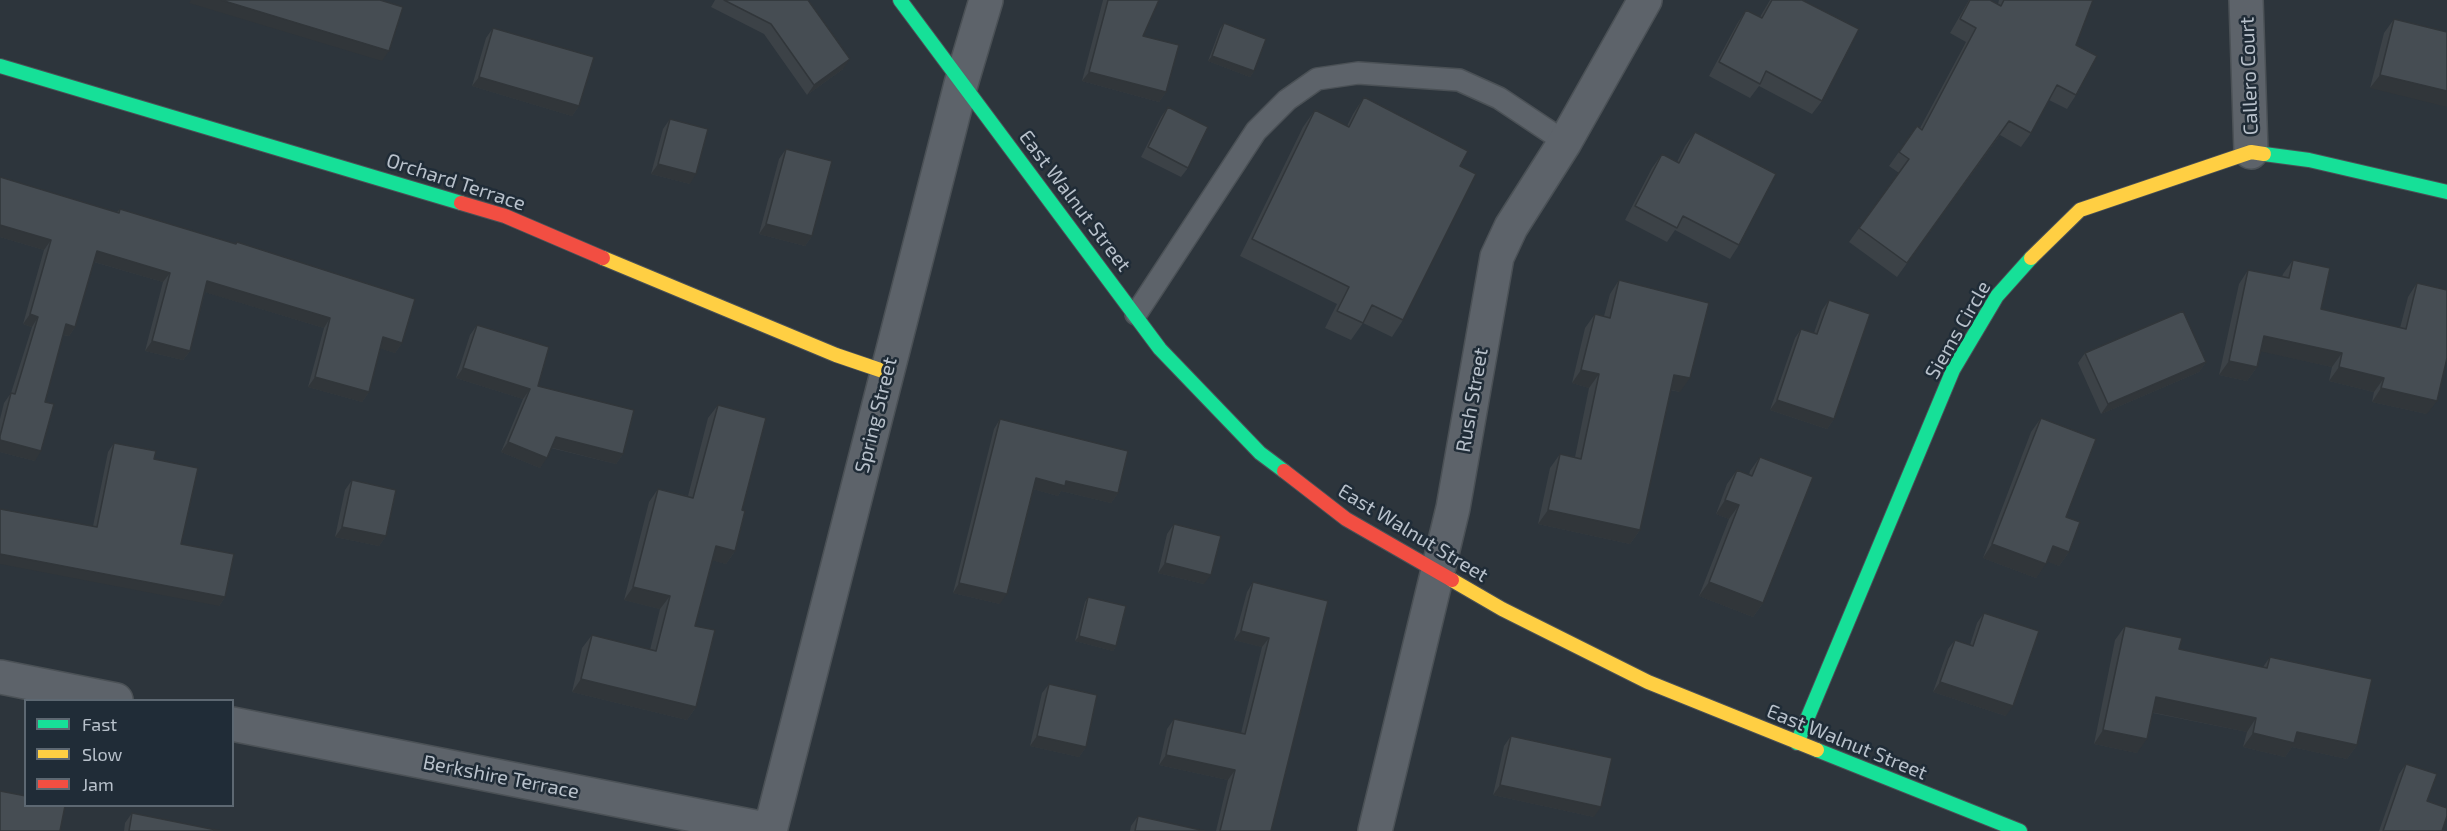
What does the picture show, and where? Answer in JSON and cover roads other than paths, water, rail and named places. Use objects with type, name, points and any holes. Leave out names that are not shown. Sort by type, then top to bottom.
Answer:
[{"type":"street","name":"East Walnut Street","points":[[900,0],[1160,349],[1260,453],[1346,519],[1436,572],[1648,682],[1797,743],[1979,824],[2020,831]]},
{"type":"street","name":"Spring Street","points":[[770,830],[886,372],[961,84],[986,0]]},
{"type":"street","name":"Rush Street","points":[[1375,831],[1453,508],[1497,257],[1511,227],[1565,142],[1645,0]]},
{"type":"street","name":"Callero Court","points":[[2246,0],[2251,152]]},
{"type":"street","name":"Orchard Terrace","points":[[0,66],[505,216],[836,356],[886,372]]},
{"type":"street","name":"Siems Circle","points":[[1797,743],[1953,370],[1997,296],[2016,272],[2080,210],[2251,152],[2309,160],[2447,192]]},
{"type":"street","points":[[0,678],[111,699]]},
{"type":"street","name":"Berkshire Terrace","points":[[234,723],[770,830]]},
{"type":"lane","points":[[1136,314],[1256,131],[1287,100],[1317,79],[1358,73],[1459,80],[1499,98],[1565,142]]}]
